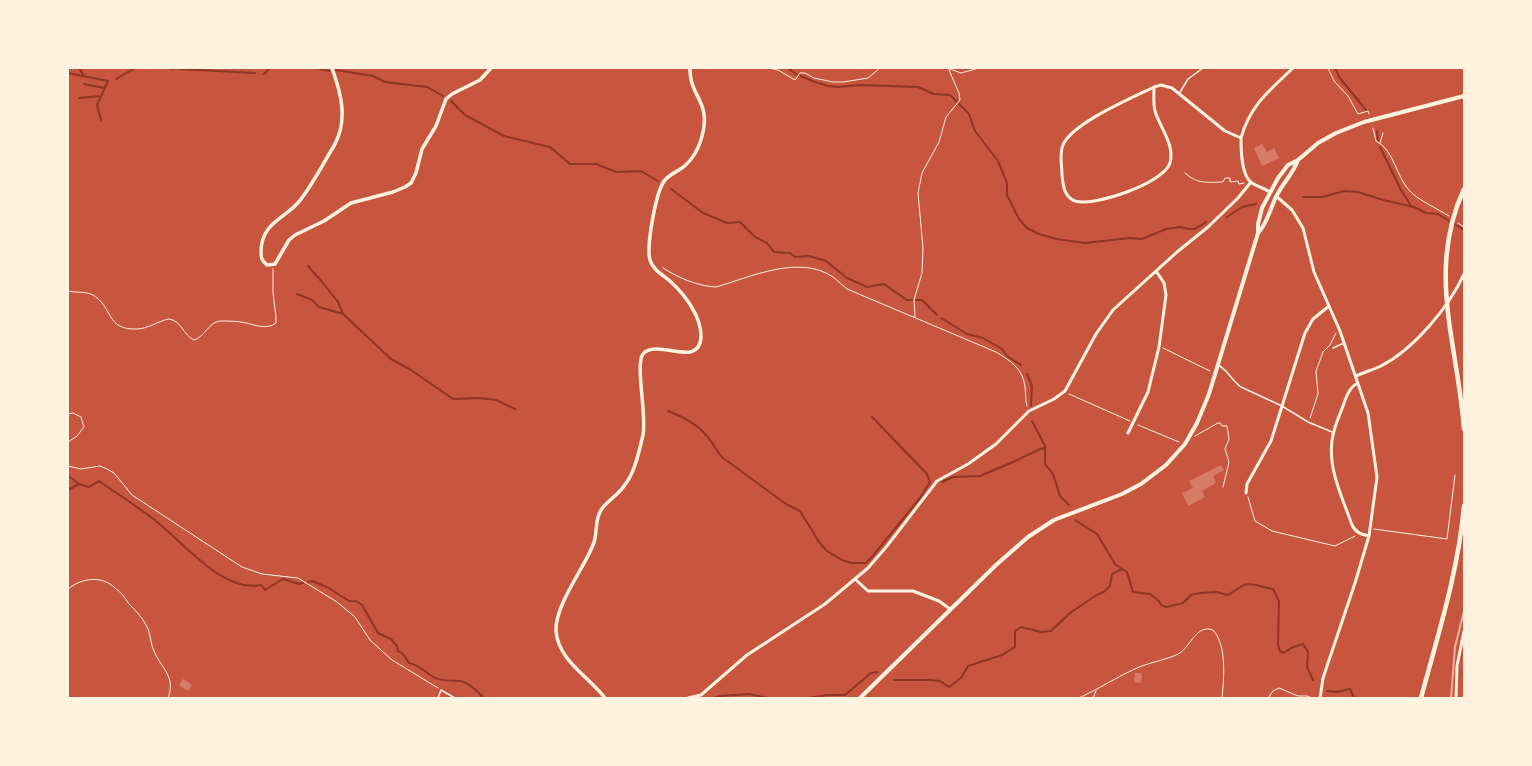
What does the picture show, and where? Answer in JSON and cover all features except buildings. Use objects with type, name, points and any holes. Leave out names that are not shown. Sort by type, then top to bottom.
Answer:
[{"type":"main road","points":[[860,698],[1001,560],[1028,537],[1054,520],[1122,494],[1141,484],[1166,465],[1185,444],[1202,414],[1218,366],[1258,233],[1258,224],[1262,208],[1278,178],[1288,165],[1298,160],[1318,144],[1348,127],[1380,117],[1464,96]]},
{"type":"main road","points":[[1258,233],[1263,227],[1276,196],[1294,169],[1298,160]]},
{"type":"main road","points":[[1464,189],[1456,207],[1450,228],[1447,249],[1445,288],[1464,429]]},
{"type":"main road","points":[[1270,192],[1276,196]]},
{"type":"main road","points":[[1422,696],[1454,577],[1460,544],[1464,506]]},
{"type":"street","points":[[332,68],[342,104],[343,125],[335,144],[301,199],[276,220],[265,236],[261,248],[261,259],[267,265],[273,265],[295,235],[324,221],[351,203],[393,192],[411,183],[416,173],[420,154],[436,126],[446,99],[452,94],[480,80],[491,68]]},
{"type":"street","points":[[605,698],[570,662],[560,646],[556,631],[558,614],[593,547],[600,511],[624,486],[632,472],[643,433],[644,424],[640,366],[642,356],[646,351],[653,349],[690,352],[698,348],[701,342],[700,328],[691,306],[675,286],[652,265],[649,251],[658,192],[665,179],[684,166],[693,156],[705,124],[704,110],[692,86],[690,68]]},
{"type":"street","points":[[1270,192],[1251,182],[1247,176],[1242,156],[1241,138],[1244,126],[1253,109],[1293,68]]},
{"type":"street","points":[[1154,87],[1155,111],[1170,146],[1170,159],[1167,168],[1160,175],[1144,184],[1106,198],[1083,202],[1071,199],[1066,193],[1063,184],[1061,153],[1064,143],[1072,133],[1091,120],[1154,87],[1166,85],[1225,130],[1241,138]]},
{"type":"street","points":[[688,698],[701,697],[747,655],[815,612],[868,568],[937,481],[968,464],[996,444],[1029,411],[1054,399],[1065,391],[1096,334],[1108,316],[1125,298],[1208,227],[1238,198],[1251,182]]},
{"type":"street","points":[[1276,196],[1292,210],[1303,228],[1314,272],[1340,331],[1368,413],[1377,477],[1369,536],[1323,678],[1320,698]]},
{"type":"street","points":[[1128,433],[1148,392],[1159,348],[1166,295],[1164,283],[1156,271]]},
{"type":"street","points":[[1356,376],[1382,365],[1412,342],[1448,304],[1464,274]]},
{"type":"street","points":[[1246,493],[1247,484],[1271,441],[1304,333],[1313,319],[1329,306]]},
{"type":"street","points":[[1358,383],[1352,387],[1333,433],[1331,454],[1332,466],[1336,480],[1354,530],[1359,534],[1369,536]]},
{"type":"street","points":[[854,579],[868,591],[912,591],[939,601],[950,609]]},
{"type":"street","points":[[1456,698],[1457,666],[1464,631]]},
{"type":"lane","points":[[1179,94],[1188,79],[1203,68]]},
{"type":"lane","points":[[1333,348],[1344,343]]},
{"type":"lane","points":[[1218,366],[1222,367],[1237,384],[1282,406],[1308,422],[1333,433]]},
{"type":"lane","points":[[438,698],[442,690],[455,698]]},
{"type":"path","points":[[769,68],[778,70],[795,80],[800,74],[805,73],[814,78],[843,82],[868,78],[880,68]]},
{"type":"path","points":[[948,69],[961,72],[979,68]]},
{"type":"path","points":[[1328,68],[1334,81],[1348,96],[1358,114],[1368,111],[1369,114]]},
{"type":"path","points":[[915,318],[914,300],[920,281],[923,254],[918,193],[922,173],[939,142],[946,117],[959,101],[959,93],[948,69]]},
{"type":"path","points":[[1373,128],[1376,141],[1380,143],[1391,158],[1409,191],[1464,227]]},
{"type":"path","points":[[1380,143],[1383,133]]},
{"type":"path","points":[[1186,173],[1194,180],[1211,183],[1223,182],[1225,178],[1230,178],[1230,182],[1238,181],[1239,184],[1242,184]]},
{"type":"path","points":[[68,291],[85,292],[93,295],[104,306],[113,322],[120,327],[140,329],[169,319],[178,323],[189,337],[194,340],[200,337],[211,325],[218,321],[245,323],[261,327],[270,326],[276,323],[273,293],[273,265]]},
{"type":"path","points":[[652,265],[658,266],[679,278],[716,287],[783,268],[806,267],[820,271],[832,277],[847,289],[978,343],[1011,361],[1022,373],[1026,402],[1029,411]]},
{"type":"path","points":[[1308,422],[1318,394],[1316,371],[1318,365],[1323,352],[1330,345],[1335,334],[1340,331]]},
{"type":"path","points":[[1159,348],[1211,371]]},
{"type":"path","points":[[1065,391],[1070,395],[1185,444]]},
{"type":"path","points":[[68,414],[73,413],[81,417],[84,427],[77,436],[68,442]]},
{"type":"path","points":[[1195,436],[1218,423],[1222,426],[1227,426],[1229,439],[1226,449],[1229,462],[1223,487]]},
{"type":"path","points":[[68,466],[81,469],[100,466],[114,473],[132,495],[242,567],[262,574],[298,578],[337,602],[355,617],[370,640],[392,660],[442,690]]},
{"type":"path","points":[[1370,528],[1447,539],[1455,475]]},
{"type":"path","points":[[1246,493],[1255,521],[1272,531],[1335,546],[1359,534]]},
{"type":"path","points":[[68,589],[76,583],[87,580],[106,582],[115,587],[147,626],[153,651],[168,674],[171,686],[168,698]]},
{"type":"path","points":[[1079,698],[1139,667],[1179,653],[1202,629],[1210,629],[1215,632],[1221,644],[1223,672],[1222,698]]},
{"type":"path","points":[[1268,698],[1273,691],[1280,688],[1298,696],[1307,696],[1312,698]]},
{"type":"path","points":[[1093,698],[1097,690]]},
{"type":"waterway","points":[[79,68],[84,76]]},
{"type":"waterway","points":[[116,79],[135,68]]},
{"type":"waterway","points":[[168,68],[174,69]]},
{"type":"waterway","points":[[264,74],[270,68]]},
{"type":"waterway","points":[[317,68],[329,71]]},
{"type":"waterway","points":[[787,68],[796,74],[828,86],[839,87],[860,85],[918,87],[934,94],[950,95],[969,114],[975,131],[998,161],[1007,183],[1007,195],[1019,219],[1027,228],[1039,234],[1056,239],[1085,243],[1130,238],[1142,239],[1166,229],[1180,227],[1195,229],[1206,222]]},
{"type":"waterway","points":[[1335,68],[1339,77],[1366,110]]},
{"type":"waterway","points":[[179,69],[255,73]]},
{"type":"waterway","points":[[336,70],[373,76],[385,82],[427,87],[443,96]]},
{"type":"waterway","points":[[68,73],[108,81],[97,105],[101,120]]},
{"type":"waterway","points":[[84,84],[104,88]]},
{"type":"waterway","points":[[79,98],[101,96]]},
{"type":"waterway","points":[[451,101],[465,115],[504,136],[550,147],[570,164],[596,164],[616,172],[641,171],[658,181]]},
{"type":"waterway","points":[[1377,131],[1378,140]]},
{"type":"waterway","points":[[1380,147],[1401,190],[1411,206]]},
{"type":"waterway","points":[[671,189],[703,213],[727,223],[740,222],[755,237],[767,243],[774,252],[790,253],[795,257],[809,256],[826,261],[847,278],[867,287],[884,284],[907,300],[912,300]]},
{"type":"waterway","points":[[1303,197],[1322,197],[1344,191],[1358,192],[1383,200],[1414,207],[1426,213],[1438,214],[1464,230]]},
{"type":"waterway","points":[[1227,217],[1242,207],[1256,204]]},
{"type":"waterway","points":[[308,266],[338,302],[343,314],[391,359],[411,370],[453,399],[479,398],[496,400],[515,409]]},
{"type":"waterway","points":[[297,294],[312,300],[319,307],[343,314]]},
{"type":"waterway","points":[[916,300],[922,300],[937,315]]},
{"type":"waterway","points":[[941,318],[967,334],[983,338],[1002,349],[1007,356],[1021,365]]},
{"type":"waterway","points":[[1027,374],[1032,386],[1031,406]]},
{"type":"waterway","points":[[668,411],[698,427],[723,458],[786,504],[800,511],[818,541],[827,551],[842,560],[851,563],[866,563],[872,557],[920,498],[930,482],[927,474],[872,417]]},
{"type":"waterway","points":[[1032,421],[1045,446],[1045,464],[1053,474],[1060,496],[1069,505]]},
{"type":"waterway","points":[[942,482],[953,477],[980,476],[1045,448]]},
{"type":"waterway","points":[[68,477],[79,484],[89,487],[99,481],[152,518],[202,562],[231,581],[246,585],[261,585],[265,590],[283,579],[299,584],[303,583]]},
{"type":"waterway","points":[[68,490],[79,484]]},
{"type":"waterway","points":[[1075,520],[1097,534],[1115,564],[1127,572],[1133,592],[1150,594],[1159,601],[1161,605],[1166,607],[1183,603],[1191,595],[1200,593],[1217,592],[1227,595],[1247,584],[1273,589],[1279,601],[1278,645],[1280,651],[1284,653],[1291,648],[1303,644],[1308,652],[1307,667],[1313,680]]},
{"type":"waterway","points":[[894,680],[940,681],[949,687],[961,678],[968,666],[1002,655],[1015,647],[1015,631],[1021,627],[1041,632],[1051,631],[1070,613],[1105,591],[1110,586],[1112,574],[1122,569]]},
{"type":"waterway","points":[[308,582],[312,581],[327,587],[349,601],[356,601],[362,605],[378,633],[391,639],[397,646],[398,651],[403,654],[409,663],[419,667],[436,679],[464,682],[474,688],[484,698]]},
{"type":"waterway","points":[[810,698],[827,695],[845,695],[871,673],[878,672]]},
{"type":"waterway","points":[[1327,691],[1337,692],[1350,689],[1354,698]]},
{"type":"waterway","points":[[714,698],[720,696],[749,694],[768,698]]},
{"type":"railway","points":[[1451,698],[1455,647],[1464,611]]}]
